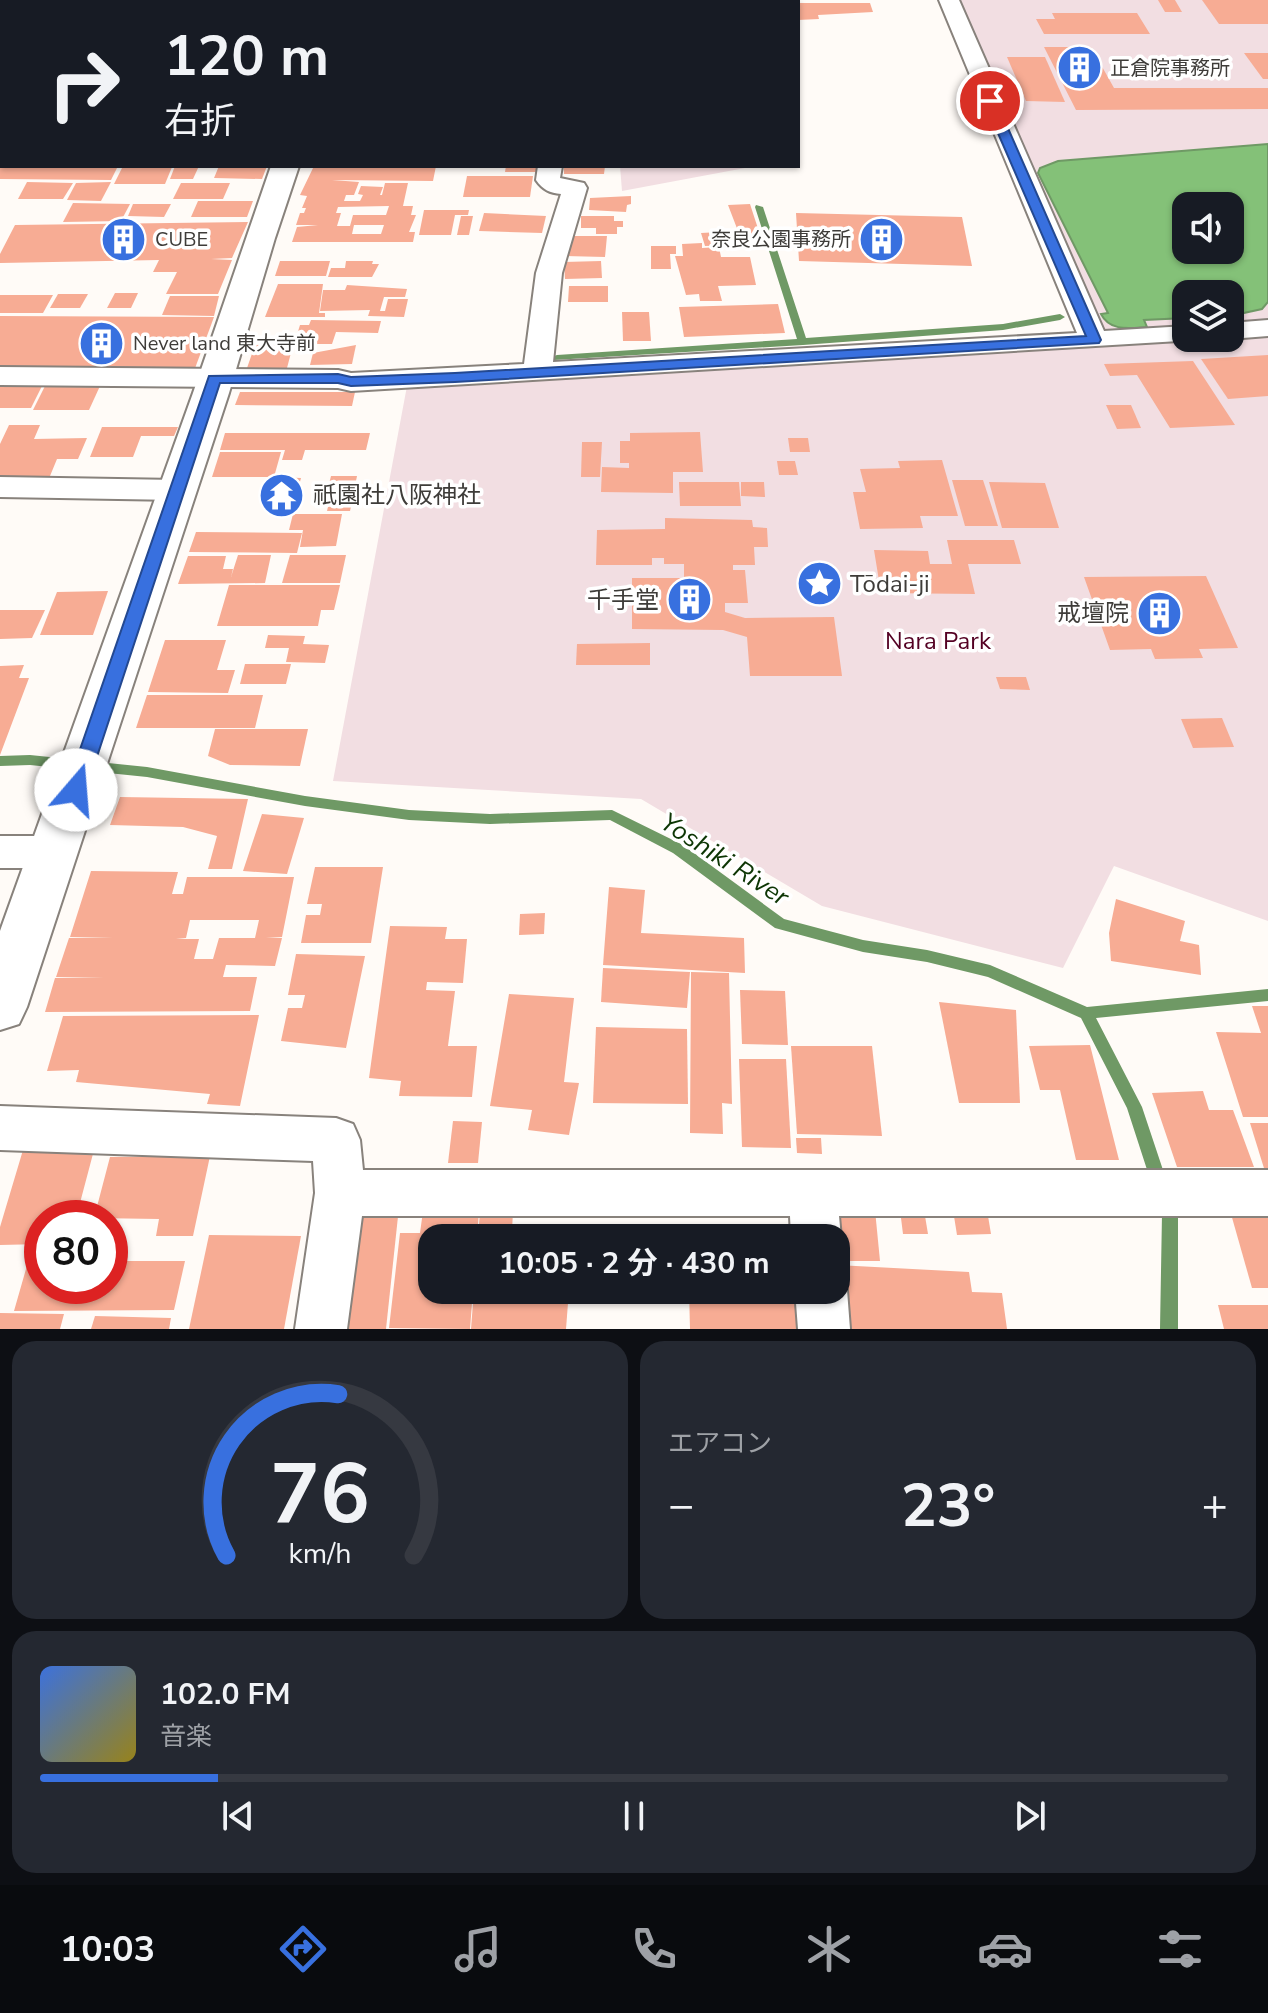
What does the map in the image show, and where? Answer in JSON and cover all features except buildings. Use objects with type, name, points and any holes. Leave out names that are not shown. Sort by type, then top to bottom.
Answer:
[{"type":"highway","points":[[0,1007],[284,168]]},
{"type":"street","points":[[949,0],[1094,340]]},
{"type":"street","points":[[537,373],[549,273],[575,188],[555,186],[548,180],[550,168]]},
{"type":"street","points":[[1244,330],[1268,328]]},
{"type":"street","points":[[0,376],[338,379],[351,382],[1172,335]]},
{"type":"street","points":[[0,487],[177,490]]},
{"type":"street","points":[[0,852],[53,852]]},
{"type":"street","points":[[0,1128],[336,1140],[340,1193],[321,1329]]},
{"type":"street","points":[[340,1193],[814,1216],[1112,1192],[1268,1193]]},
{"type":"street","points":[[822,1304],[824,1329]]},
{"type":"green space","name":"Nara Park","points":[[957,0],[1268,0],[1268,921],[1114,866],[1063,968],[822,906],[641,799],[333,781],[407,386],[1110,344]]},
{"type":"green space","points":[[620,168],[745,168],[622,191]]},
{"type":"shaded area","points":[[1268,144],[1268,302],[1262,309],[1244,313],[1244,280],[1172,280],[1172,319],[1144,320],[1147,327],[1121,328],[1110,324],[1101,314],[1108,313],[1038,173],[1040,168],[1058,161]]},
{"type":"waterway","points":[[759,207],[803,341]]},
{"type":"waterway","points":[[803,341],[1003,327],[1060,317]]},
{"type":"waterway","points":[[557,358],[803,341]]},
{"type":"waterway","name":"Yoshiki River","points":[[0,761],[30,760],[147,772],[305,801],[409,815],[490,819],[612,815],[678,849],[780,924],[863,946],[927,956],[990,971],[1086,1013]]},
{"type":"waterway","points":[[1086,1013],[1268,995]]},
{"type":"waterway","name":"Yoshiki River","points":[[1086,1013],[1134,1107],[1160,1185]]},
{"type":"waterway","name":"Yoshiki River","points":[[1166,1202],[1170,1214],[1169,1329]]},
{"type":"place","name":"正倉院事務所","points":[[1079,68]]},
{"type":"place","name":"CUBE","points":[[124,239]]},
{"type":"place","name":"奈良公園事務所","points":[[882,239]]},
{"type":"place","name":"Never land 東大寺前","points":[[102,343]]},
{"type":"place","name":"祇園社八阪神社","points":[[282,495]]},
{"type":"place","name":"Tōdai-ji","points":[[819,584]]},
{"type":"place","name":"千手堂","points":[[690,600]]},
{"type":"place","name":"戒壇院","points":[[1160,613]]},
{"type":"route","points":[[76,790],[214,379],[338,379],[351,382],[455,378],[1094,340],[990,101]]}]
